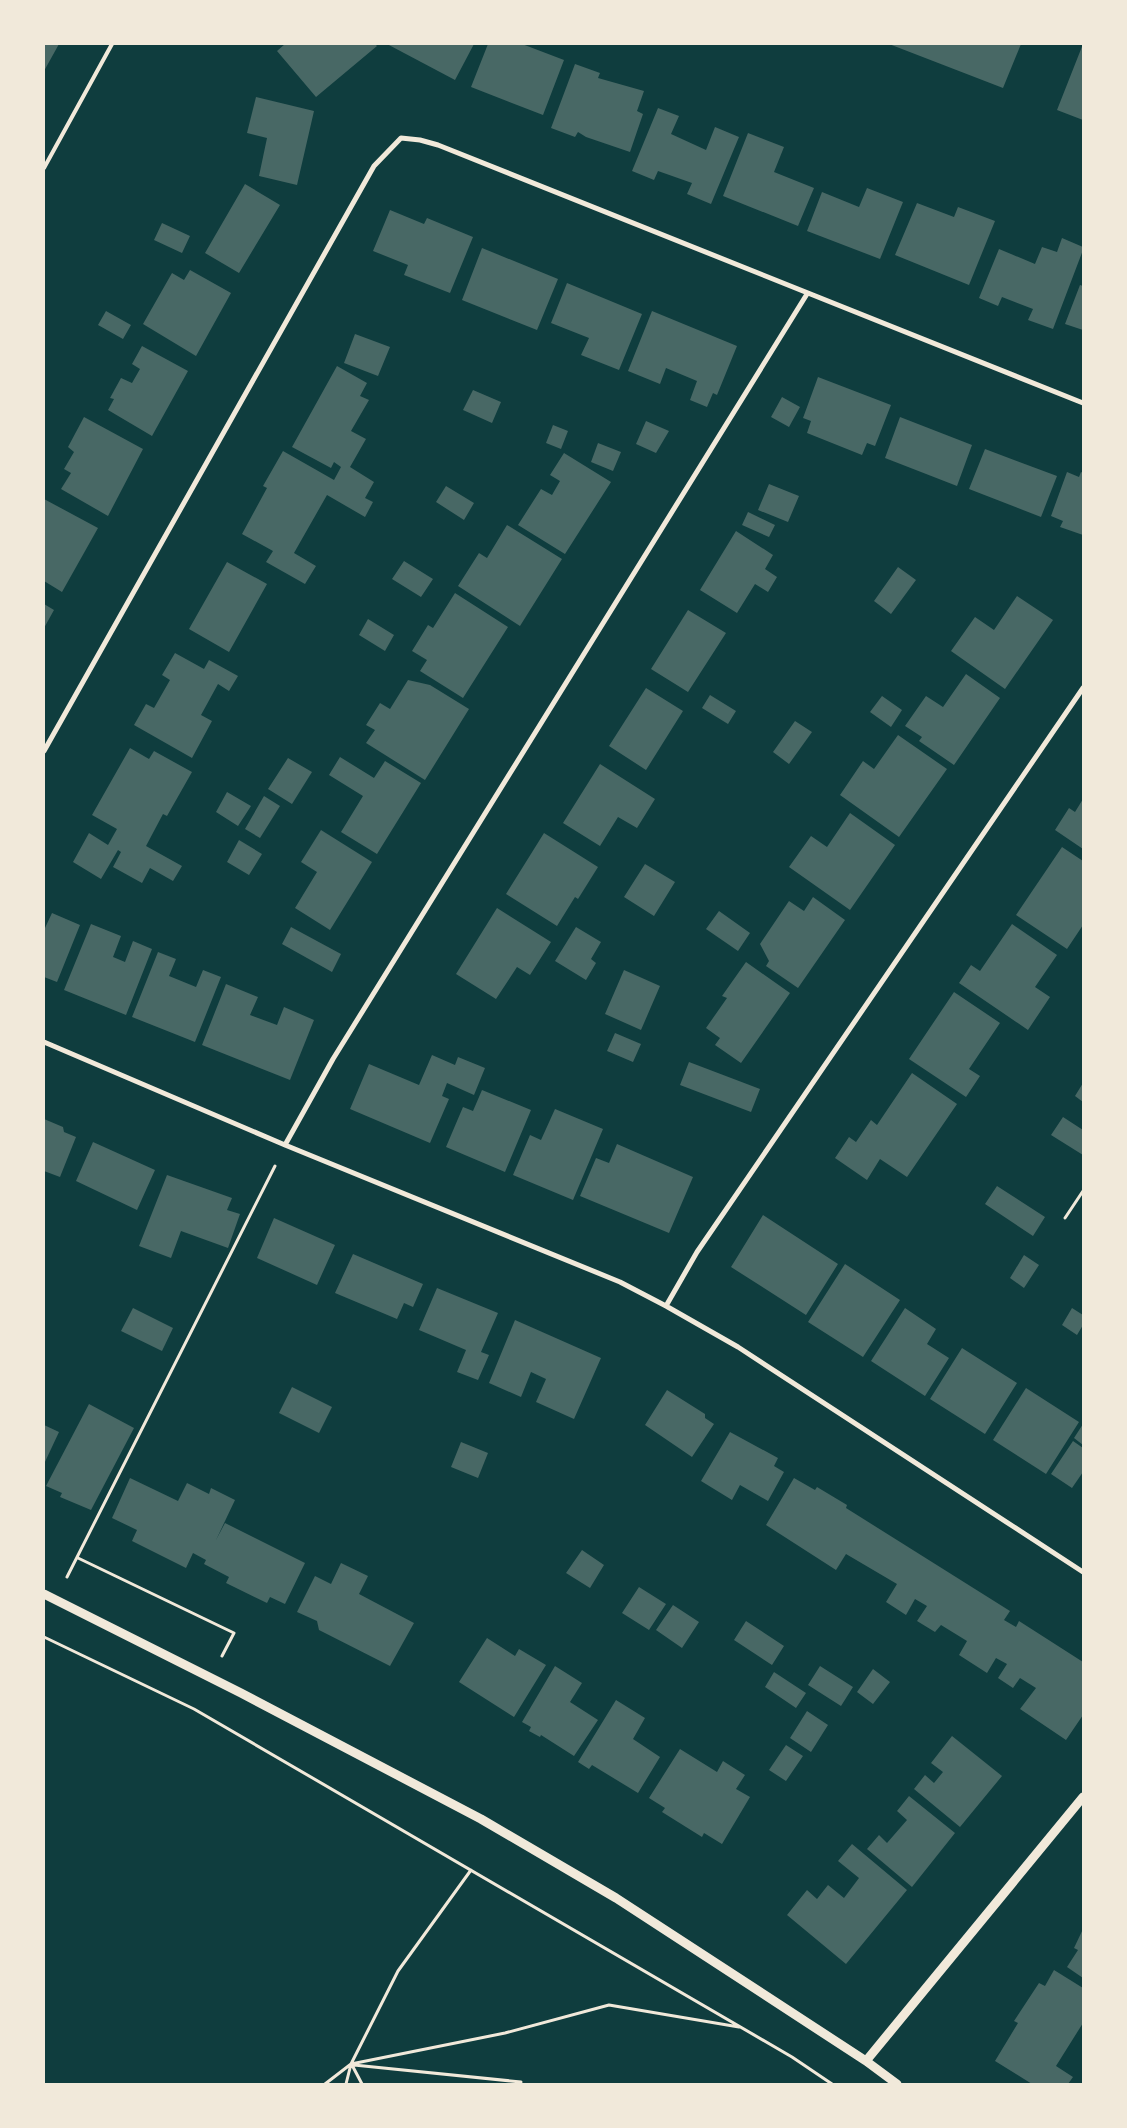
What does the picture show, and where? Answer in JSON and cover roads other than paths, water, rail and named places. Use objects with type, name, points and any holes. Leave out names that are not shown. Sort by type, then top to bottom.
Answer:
[{"type":"street","points":[[44,751],[374,166],[401,138],[420,140],[438,145],[1083,404]]},
{"type":"street","points":[[286,1145],[334,1059],[807,294]]},
{"type":"street","points":[[666,1306],[697,1252],[1083,688]]},
{"type":"street","points":[[44,1042],[286,1145],[620,1282],[738,1347],[1083,1572]]},
{"type":"street","points":[[44,1594],[241,1693],[481,1820],[616,1898],[866,2061],[897,2084]]},
{"type":"street","points":[[866,2061],[1083,1797]]},
{"type":"lane","points":[[44,168],[112,44]]}]
